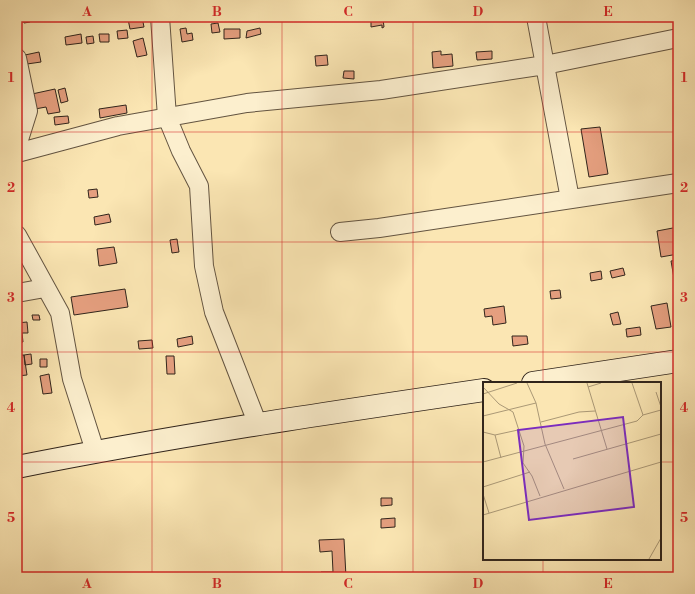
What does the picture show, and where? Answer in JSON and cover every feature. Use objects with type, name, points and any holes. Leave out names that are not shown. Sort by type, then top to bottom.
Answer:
[{"type":"main road","points":[[540,382],[678,361]]},
{"type":"main road","points":[[17,467],[96,451],[483,390]]},
{"type":"street","points":[[160,17],[168,117],[181,151],[199,186],[204,266],[214,312],[258,425]]},
{"type":"street","points":[[536,17],[570,199]]},
{"type":"street","points":[[17,154],[118,126],[247,103],[315,95],[381,90],[545,65],[678,38]]},
{"type":"street","points":[[17,58],[28,111],[17,146]]},
{"type":"street","points":[[340,232],[379,228],[678,183]]},
{"type":"street","points":[[17,234],[45,288],[60,313],[72,379],[96,451]]},
{"type":"street","points":[[17,293],[45,288]]},
{"type":"building","points":[[23,17],[29,17],[30,22],[24,23]]},
{"type":"building","points":[[59,17],[77,17],[77,18],[60,20]]},
{"type":"building","points":[[142,17],[144,27],[130,29],[128,19]]},
{"type":"building","points":[[210,17],[218,17],[218,20],[210,21]]},
{"type":"building","points":[[573,17],[596,17],[573,21]]},
{"type":"building","points":[[383,19],[384,27],[382,28],[382,25],[371,27],[371,20]]},
{"type":"building","points":[[218,23],[220,32],[212,33],[211,24]]},
{"type":"building","points":[[186,28],[187,34],[192,33],[193,40],[182,42],[180,29]]},
{"type":"building","points":[[260,28],[261,34],[246,38],[247,31]]},
{"type":"building","points":[[224,29],[240,29],[240,38],[224,39]]},
{"type":"building","points":[[127,30],[128,38],[118,39],[117,31]]},
{"type":"building","points":[[81,34],[82,43],[66,45],[65,37]]},
{"type":"building","points":[[99,34],[109,34],[109,42],[100,42]]},
{"type":"building","points":[[93,36],[94,43],[87,44],[86,37]]},
{"type":"building","points":[[143,38],[147,55],[137,57],[133,41]]},
{"type":"building","points":[[441,51],[441,55],[452,54],[453,66],[433,68],[432,52]]},
{"type":"building","points":[[492,51],[492,59],[477,60],[476,52]]},
{"type":"building","points":[[39,52],[41,62],[27,64],[25,55]]},
{"type":"building","points":[[327,55],[328,65],[316,66],[315,56]]},
{"type":"building","points":[[344,71],[354,71],[354,79],[343,78]]},
{"type":"building","points":[[65,88],[68,101],[61,103],[58,90]]},
{"type":"building","points":[[55,89],[60,112],[48,114],[46,107],[35,109],[32,94]]},
{"type":"building","points":[[126,105],[127,113],[100,118],[99,109]]},
{"type":"building","points":[[68,116],[69,123],[55,125],[54,117]]},
{"type":"building","points":[[600,127],[608,174],[589,177],[581,129]]},
{"type":"building","points":[[97,189],[98,197],[89,198],[88,190]]},
{"type":"building","points":[[109,214],[111,222],[95,225],[94,217]]},
{"type":"building","points":[[678,227],[678,254],[661,257],[657,231]]},
{"type":"building","points":[[177,239],[179,252],[172,253],[170,240]]},
{"type":"building","points":[[114,247],[117,263],[99,266],[97,249]]},
{"type":"building","points":[[678,260],[678,277],[674,278],[671,261]]},
{"type":"building","points":[[623,268],[625,275],[612,278],[610,271]]},
{"type":"building","points":[[601,271],[602,279],[591,281],[590,273]]},
{"type":"building","points":[[125,289],[128,307],[74,315],[71,297]]},
{"type":"building","points":[[560,290],[561,298],[551,299],[550,291]]},
{"type":"building","points":[[667,303],[671,327],[656,329],[651,306]]},
{"type":"building","points":[[504,306],[506,323],[493,325],[492,316],[485,317],[484,309]]},
{"type":"building","points":[[618,312],[621,324],[613,325],[610,314]]},
{"type":"building","points":[[32,315],[39,315],[40,320],[33,320]]},
{"type":"building","points":[[27,322],[28,333],[22,333],[23,342],[17,342],[17,323]]},
{"type":"building","points":[[640,327],[641,335],[627,337],[626,329]]},
{"type":"building","points":[[192,336],[193,344],[178,347],[177,339]]},
{"type":"building","points":[[512,336],[527,336],[528,344],[513,346]]},
{"type":"building","points":[[152,340],[153,348],[139,349],[138,341]]},
{"type":"building","points":[[31,354],[32,364],[25,365],[24,355]]},
{"type":"building","points":[[17,355],[24,355],[27,375],[17,376]]},
{"type":"building","points":[[166,356],[174,356],[175,374],[167,374]]},
{"type":"building","points":[[40,359],[47,359],[47,367],[40,367]]},
{"type":"building","points":[[49,374],[52,393],[43,394],[40,376]]},
{"type":"building","points":[[381,498],[392,498],[392,505],[381,506]]},
{"type":"building","points":[[395,518],[395,527],[381,528],[381,519]]},
{"type":"building","points":[[344,539],[346,577],[321,577],[321,572],[333,572],[332,551],[320,552],[319,540]]}]
